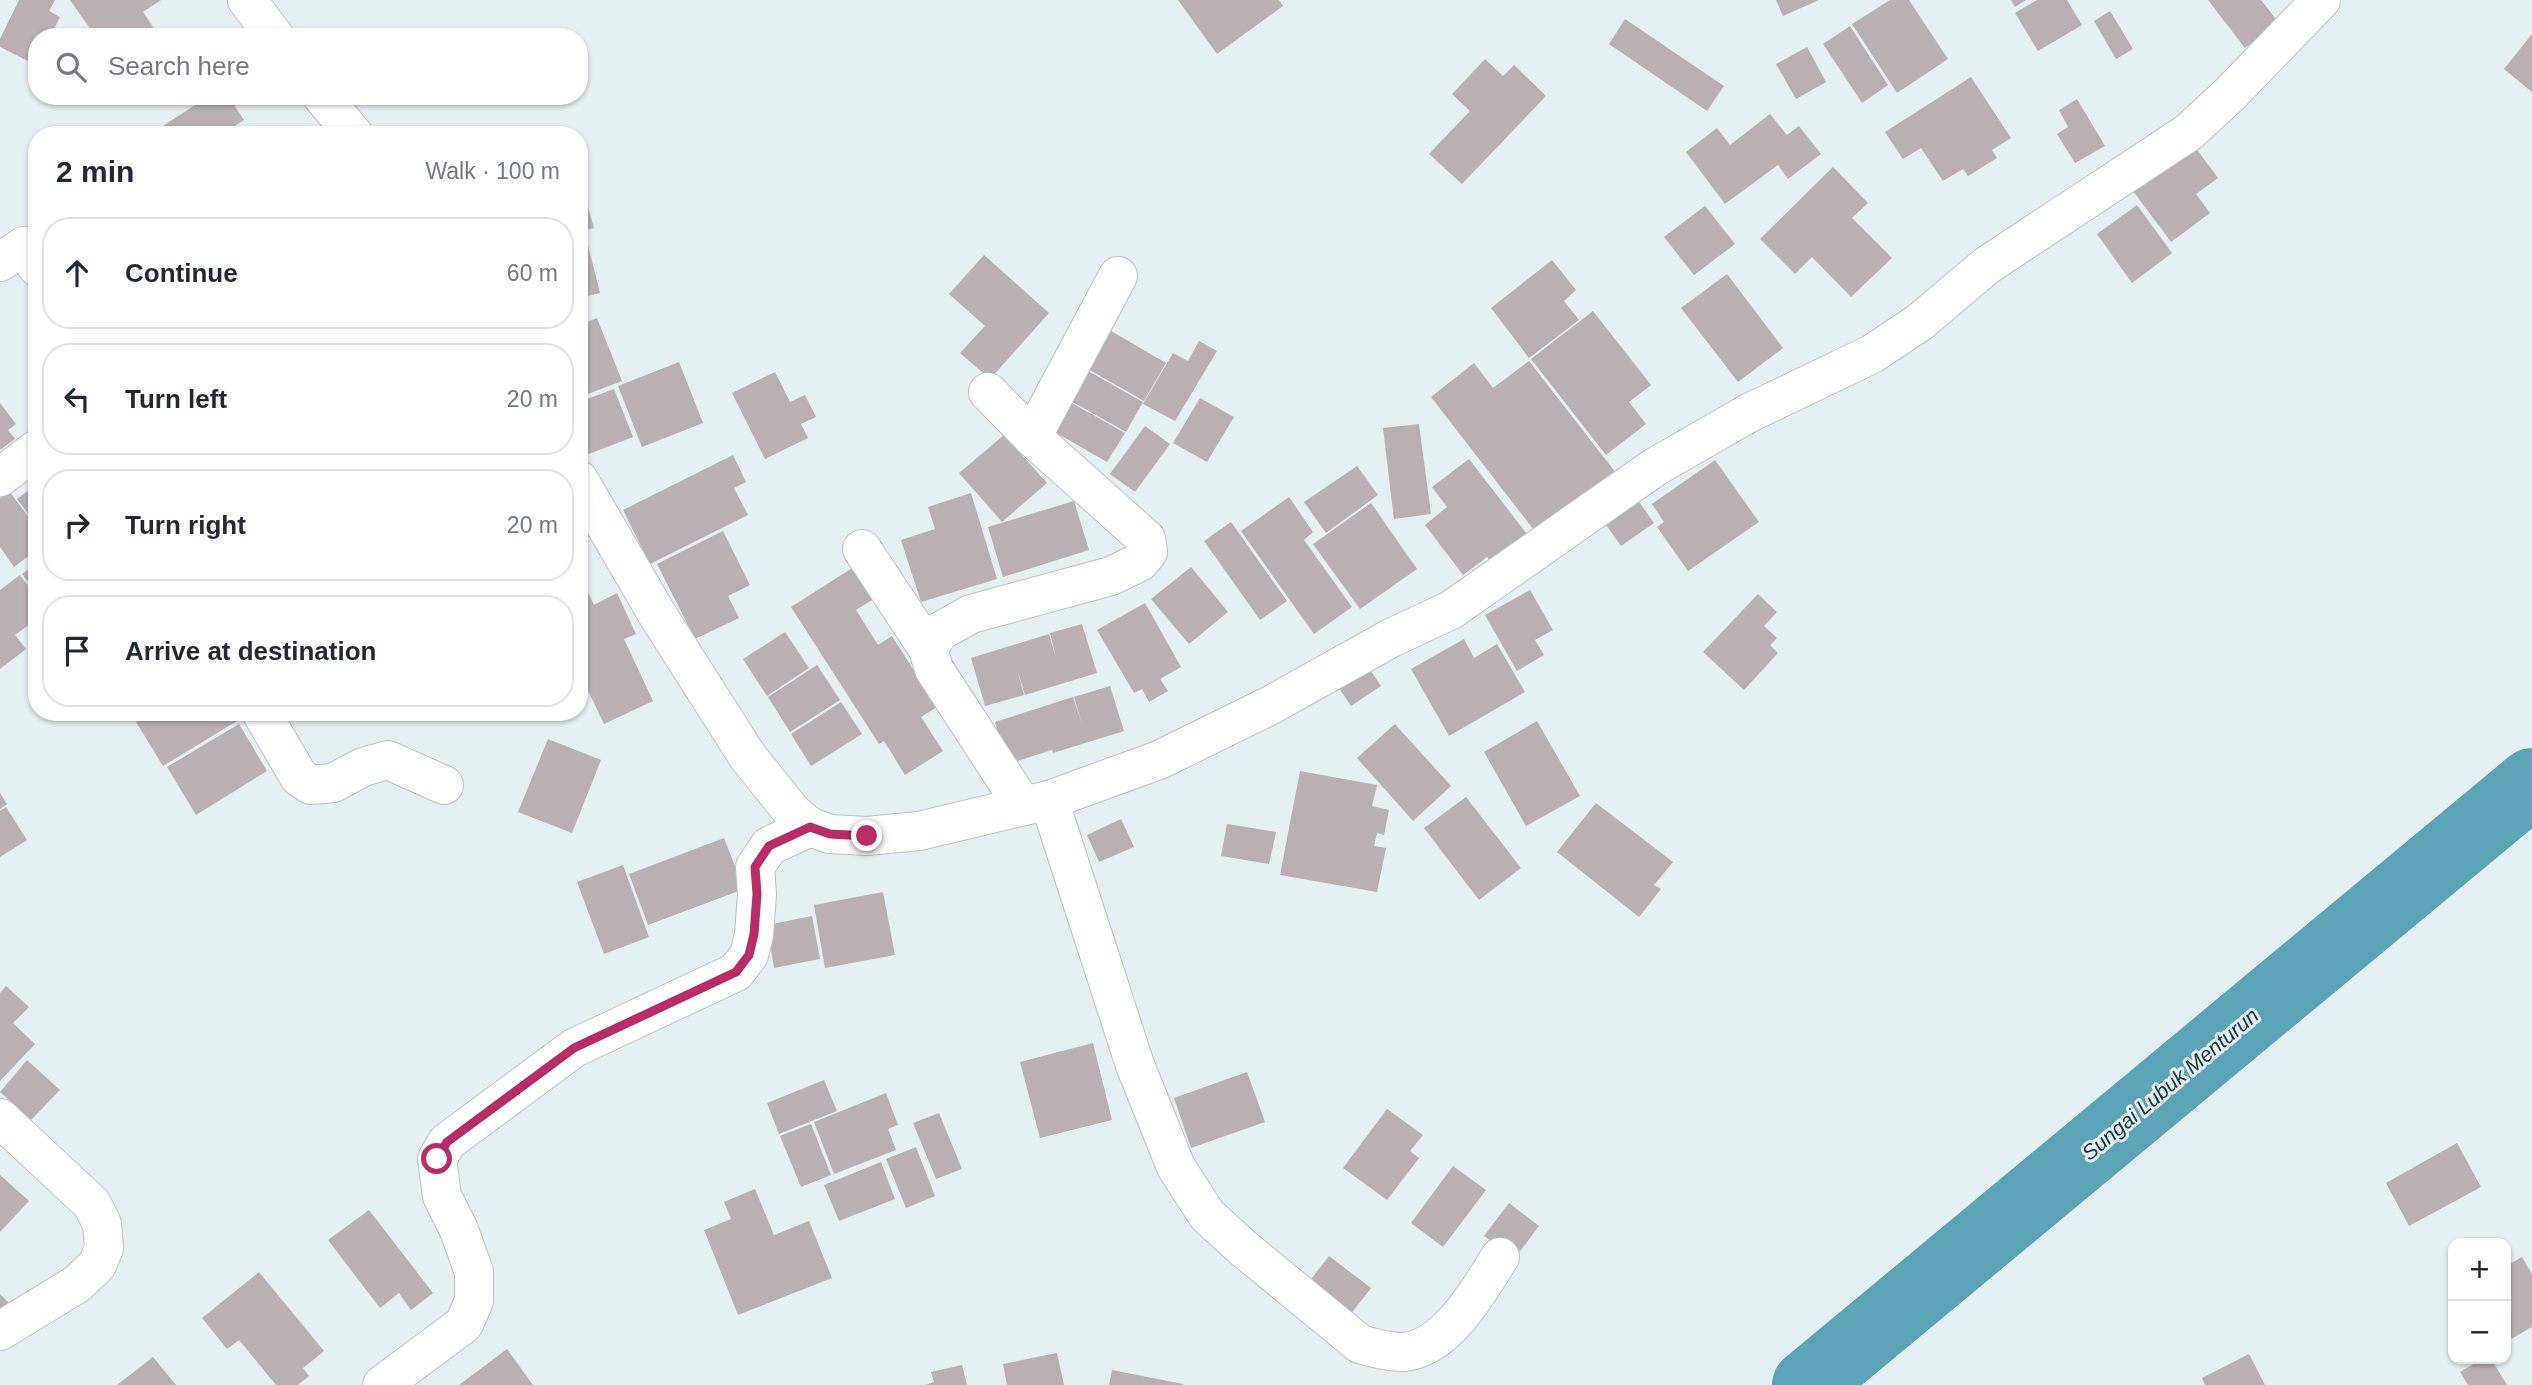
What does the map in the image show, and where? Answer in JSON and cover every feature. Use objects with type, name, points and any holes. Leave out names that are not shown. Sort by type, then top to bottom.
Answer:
[{"type":"street","points":[[247,0],[268,28]]},
{"type":"street","points":[[588,495],[657,614],[748,757],[793,813],[810,827],[830,834],[867,836],[919,831],[1036,803],[1159,760],[1271,705],[1391,638],[1451,610],[1656,467],[1749,413],[1872,354],[1920,322],[1986,266],[2189,132],[2230,94],[2302,6]]},
{"type":"street","points":[[329,105],[347,126]]},
{"type":"street","points":[[0,262],[23,246],[28,254]]},
{"type":"street","points":[[1032,437],[1118,276]]},
{"type":"street","points":[[928,649],[939,632],[971,614],[1111,576],[1140,562],[1148,552],[1146,539],[1032,437],[988,392]]},
{"type":"street","points":[[0,477],[28,456]]},
{"type":"street","points":[[862,548],[928,649],[934,669],[1036,803],[1157,1124],[1176,1167],[1207,1215],[1360,1344],[1381,1350],[1403,1352],[1423,1347],[1450,1326],[1471,1301],[1500,1257]]},
{"type":"street","points":[[266,721],[299,777],[311,785],[333,783],[363,767],[388,760],[444,785]]},
{"type":"street","points":[[382,1385],[464,1324],[474,1301],[474,1272],[459,1230],[442,1196],[437,1159],[447,1142],[574,1048],[736,972],[749,955],[754,934],[757,894],[755,867],[769,846],[810,827]]},
{"type":"street","points":[[0,1118],[92,1204],[102,1224],[104,1248],[97,1265],[77,1284],[0,1331]]},
{"type":"building","points":[[19,0],[55,0],[49,11],[60,17],[54,28],[28,28],[28,61],[0,47],[0,39]]},
{"type":"building","points":[[70,0],[161,0],[143,12],[154,28],[90,28]]},
{"type":"building","points":[[1178,0],[1279,0],[1283,6],[1217,54]]},
{"type":"building","points":[[1776,0],[1819,0],[1783,16]]},
{"type":"building","points":[[1890,0],[1909,0],[1948,59],[1897,93],[1852,24]]},
{"type":"building","points":[[2011,0],[2026,0],[2015,7]]},
{"type":"building","points":[[2037,0],[2067,0],[2082,25],[2038,51],[2015,13]]},
{"type":"building","points":[[2208,0],[2261,0],[2279,23],[2245,48]]},
{"type":"building","points":[[2110,11],[2133,49],[2116,59],[2094,21]]},
{"type":"building","points":[[1625,19],[1724,86],[1707,111],[1609,44]]},
{"type":"building","points":[[1850,26],[1888,85],[1862,103],[1823,44]]},
{"type":"building","points":[[2532,34],[2532,92],[2504,69]]},
{"type":"building","points":[[1807,47],[1826,82],[1796,99],[1776,64]]},
{"type":"building","points":[[1485,59],[1503,76],[1514,65],[1546,96],[1462,184],[1429,154],[1470,111],[1452,94]]},
{"type":"building","points":[[1971,77],[2011,138],[1992,150],[1997,158],[1968,176],[1963,169],[1943,181],[1921,148],[1903,159],[1885,132]]},
{"type":"building","points":[[2077,99],[2105,146],[2075,163],[2057,134],[2068,127],[2059,110]]},
{"type":"building","points":[[195,105],[234,105],[244,120],[235,126],[163,126]]},
{"type":"building","points":[[1770,114],[1787,135],[1799,126],[1821,154],[1788,179],[1778,165],[1725,204],[1686,152],[1717,128],[1730,145]]},
{"type":"building","points":[[2195,147],[2218,178],[2196,194],[2210,213],[2171,242],[2133,191]]},
{"type":"building","points":[[1833,167],[1868,203],[1852,218],[1892,258],[1851,297],[1812,257],[1795,274],[1760,239]]},
{"type":"building","points":[[2137,205],[2172,253],[2132,283],[2097,234]]},
{"type":"building","points":[[588,206],[594,228],[588,230]]},
{"type":"building","points":[[1705,206],[1735,244],[1694,275],[1664,237]]},
{"type":"building","points":[[588,245],[600,293],[588,296]]},
{"type":"building","points":[[984,255],[1049,313],[990,379],[960,353],[985,326],[949,294]]},
{"type":"building","points":[[1552,260],[1576,290],[1564,301],[1579,320],[1529,358],[1491,308]]},
{"type":"building","points":[[1727,274],[1783,348],[1738,382],[1681,308]]},
{"type":"building","points":[[1593,311],[1651,385],[1629,402],[1646,424],[1606,455],[1531,359]]},
{"type":"building","points":[[597,318],[622,381],[588,394],[588,322]]},
{"type":"building","points":[[1111,331],[1166,363],[1144,401],[1088,369]]},
{"type":"building","points":[[1199,341],[1217,351],[1175,421],[1143,404],[1173,353],[1188,361]]},
{"type":"building","points":[[1529,361],[1616,473],[1537,534],[1431,397],[1474,363],[1493,388]]},
{"type":"building","points":[[679,362],[703,423],[642,447],[618,386]]},
{"type":"building","points":[[1088,371],[1143,402],[1126,432],[1071,401]]},
{"type":"building","points":[[775,372],[790,402],[805,395],[816,417],[801,424],[808,438],[765,459],[732,393]]},
{"type":"building","points":[[614,389],[633,437],[588,454],[588,399]]},
{"type":"building","points":[[1200,398],[1234,417],[1207,462],[1173,443]]},
{"type":"building","points":[[1070,402],[1125,433],[1107,462],[1053,431]]},
{"type":"building","points":[[0,403],[16,424],[8,430],[15,439],[0,450]]},
{"type":"building","points":[[1419,424],[1431,514],[1394,519],[1383,428]]},
{"type":"building","points":[[1145,426],[1170,444],[1135,492],[1110,474]]},
{"type":"building","points":[[1004,435],[1047,483],[1002,522],[959,473]]},
{"type":"building","points":[[733,455],[746,482],[734,488],[748,515],[650,564],[623,510]]},
{"type":"building","points":[[1469,459],[1533,542],[1496,570],[1487,557],[1463,575],[1425,525],[1447,507],[1432,487]]},
{"type":"building","points":[[1715,460],[1759,522],[1688,571],[1657,527],[1664,522],[1652,504]]},
{"type":"building","points":[[1357,466],[1378,495],[1326,533],[1304,502]]},
{"type":"building","points":[[9,491],[28,516],[28,557],[14,567],[0,547],[0,498]]},
{"type":"building","points":[[28,491],[28,514],[17,499]]},
{"type":"building","points":[[971,493],[997,579],[921,602],[901,540],[935,529],[928,507]]},
{"type":"building","points":[[1289,497],[1313,532],[1304,540],[1352,607],[1314,634],[1241,531]]},
{"type":"building","points":[[1637,499],[1654,523],[1621,546],[1604,522]]},
{"type":"building","points":[[1074,501],[1089,550],[1003,577],[988,527]]},
{"type":"building","points":[[1371,503],[1417,569],[1360,609],[1313,544]]},
{"type":"building","points":[[1231,522],[1287,601],[1260,620],[1204,541]]},
{"type":"building","points":[[723,531],[750,585],[728,596],[739,618],[695,639],[657,564]]},
{"type":"building","points":[[857,565],[877,597],[856,610],[878,645],[892,636],[937,707],[921,717],[943,751],[905,775],[884,741],[879,744],[791,607]]},
{"type":"building","points":[[1191,567],[1228,612],[1189,644],[1151,599]]},
{"type":"building","points":[[28,570],[28,582],[22,574]]},
{"type":"building","points":[[20,575],[28,585],[28,625],[15,635],[26,649],[0,669],[0,590]]},
{"type":"building","points":[[1530,590],[1553,630],[1535,640],[1544,655],[1517,671],[1485,615]]},
{"type":"building","points":[[588,592],[594,605],[617,593],[636,634],[624,639],[653,701],[604,724],[588,691]]},
{"type":"building","points":[[1758,594],[1777,612],[1764,626],[1777,638],[1770,645],[1778,653],[1744,690],[1703,652]]},
{"type":"building","points":[[1145,603],[1181,667],[1160,679],[1168,691],[1149,702],[1142,689],[1134,693],[1097,630]]},
{"type":"building","points":[[1082,624],[1097,673],[1025,695],[1017,669],[1024,695],[985,706],[971,658],[1049,634],[1056,658],[1050,633]]},
{"type":"building","points":[[785,632],[809,668],[767,696],[743,659]]},
{"type":"building","points":[[1464,639],[1474,658],[1497,644],[1525,692],[1449,736],[1411,669]]},
{"type":"building","points":[[1365,662],[1381,686],[1351,706],[1335,682]]},
{"type":"building","points":[[817,665],[840,700],[790,732],[768,697]]},
{"type":"building","points":[[1110,686],[1124,731],[1008,764],[995,722],[1073,697],[1082,724],[1074,697]]},
{"type":"building","points":[[841,702],[862,734],[811,766],[791,734]]},
{"type":"building","points":[[138,721],[237,721],[163,766]]},
{"type":"building","points":[[1537,721],[1580,796],[1526,826],[1484,752]]},
{"type":"building","points":[[239,724],[267,771],[196,815],[167,767]]},
{"type":"building","points":[[1395,724],[1451,786],[1413,821],[1357,758]]},
{"type":"building","points":[[548,739],[601,760],[572,833],[518,812]]},
{"type":"building","points":[[1300,771],[1377,785],[1372,806],[1389,810],[1384,835],[1377,833],[1374,846],[1386,848],[1377,892],[1280,875]]},
{"type":"building","points":[[0,793],[7,804],[0,809]]},
{"type":"building","points":[[1466,797],[1521,868],[1479,900],[1424,828]]},
{"type":"building","points":[[1596,803],[1673,862],[1654,885],[1661,889],[1639,917],[1557,852]]},
{"type":"building","points":[[6,807],[27,840],[0,857],[0,811]]},
{"type":"building","points":[[1121,819],[1134,847],[1099,862],[1087,835]]},
{"type":"building","points":[[1227,824],[1276,832],[1269,864],[1221,856]]},
{"type":"building","points":[[724,838],[744,889],[648,925],[629,874]]},
{"type":"building","points":[[623,865],[649,937],[604,954],[577,882]]},
{"type":"building","points":[[883,892],[895,955],[825,968],[814,905]]},
{"type":"building","points":[[812,916],[820,959],[774,968],[767,925]]},
{"type":"building","points":[[6,986],[29,1007],[13,1023],[35,1044],[0,1081],[0,993]]},
{"type":"building","points":[[1093,1043],[1112,1120],[1040,1138],[1020,1062]]},
{"type":"building","points":[[27,1060],[60,1090],[31,1120],[0,1092]]},
{"type":"building","points":[[1247,1072],[1265,1122],[1191,1148],[1174,1098]]},
{"type":"building","points":[[824,1080],[837,1111],[779,1134],[767,1103]]},
{"type":"building","points":[[886,1093],[898,1125],[888,1129],[896,1150],[834,1174],[814,1122]]},
{"type":"building","points":[[1387,1109],[1423,1135],[1410,1151],[1419,1158],[1387,1200],[1343,1168]]},
{"type":"building","points":[[939,1113],[962,1169],[936,1179],[913,1123]]},
{"type":"building","points":[[811,1124],[831,1175],[801,1187],[780,1136]]},
{"type":"building","points":[[2457,1143],[2481,1187],[2409,1226],[2386,1183]]},
{"type":"building","points":[[916,1147],[935,1196],[906,1208],[886,1159]]},
{"type":"building","points":[[881,1162],[895,1199],[839,1221],[824,1185]]},
{"type":"building","points":[[1453,1166],[1486,1190],[1443,1247],[1411,1223]]},
{"type":"building","points":[[0,1175],[29,1201],[0,1232]]},
{"type":"building","points":[[755,1189],[774,1235],[809,1221],[832,1278],[738,1315],[704,1230],[731,1219],[724,1202]]},
{"type":"building","points":[[1509,1203],[1539,1226],[1515,1258],[1484,1236]]},
{"type":"building","points":[[369,1210],[433,1293],[411,1310],[399,1293],[380,1308],[328,1240]]},
{"type":"building","points":[[1329,1256],[1371,1288],[1347,1319],[1305,1287]]},
{"type":"building","points":[[2522,1257],[2532,1274],[2532,1327],[2511,1339],[2511,1301],[2511,1263]]},
{"type":"building","points":[[259,1272],[324,1351],[303,1368],[309,1376],[298,1385],[276,1385],[239,1340],[227,1349],[202,1318]]},
{"type":"building","points":[[0,1294],[13,1307],[0,1321]]},
{"type":"building","points":[[507,1349],[533,1385],[459,1385]]},
{"type":"building","points":[[1057,1353],[1064,1385],[1007,1385],[1003,1364]]},
{"type":"building","points":[[2249,1354],[2265,1385],[2205,1385],[2202,1378]]},
{"type":"building","points":[[153,1357],[176,1385],[117,1385]]},
{"type":"building","points":[[2474,1364],[2494,1364],[2507,1385],[2468,1385],[2460,1372]]},
{"type":"building","points":[[962,1365],[967,1385],[925,1385],[934,1382],[931,1372]]},
{"type":"building","points":[[1112,1370],[1183,1384],[1183,1385],[1109,1385]]},
{"type":"waterway","name":"Sungai Lubuk Menturun","points":[[1807,1385],[2532,783]]},
{"type":"route","points":[[437,1159],[447,1142],[574,1048],[736,972],[749,955],[754,934],[757,894],[755,867],[769,846],[810,827],[830,834],[867,836]]}]
